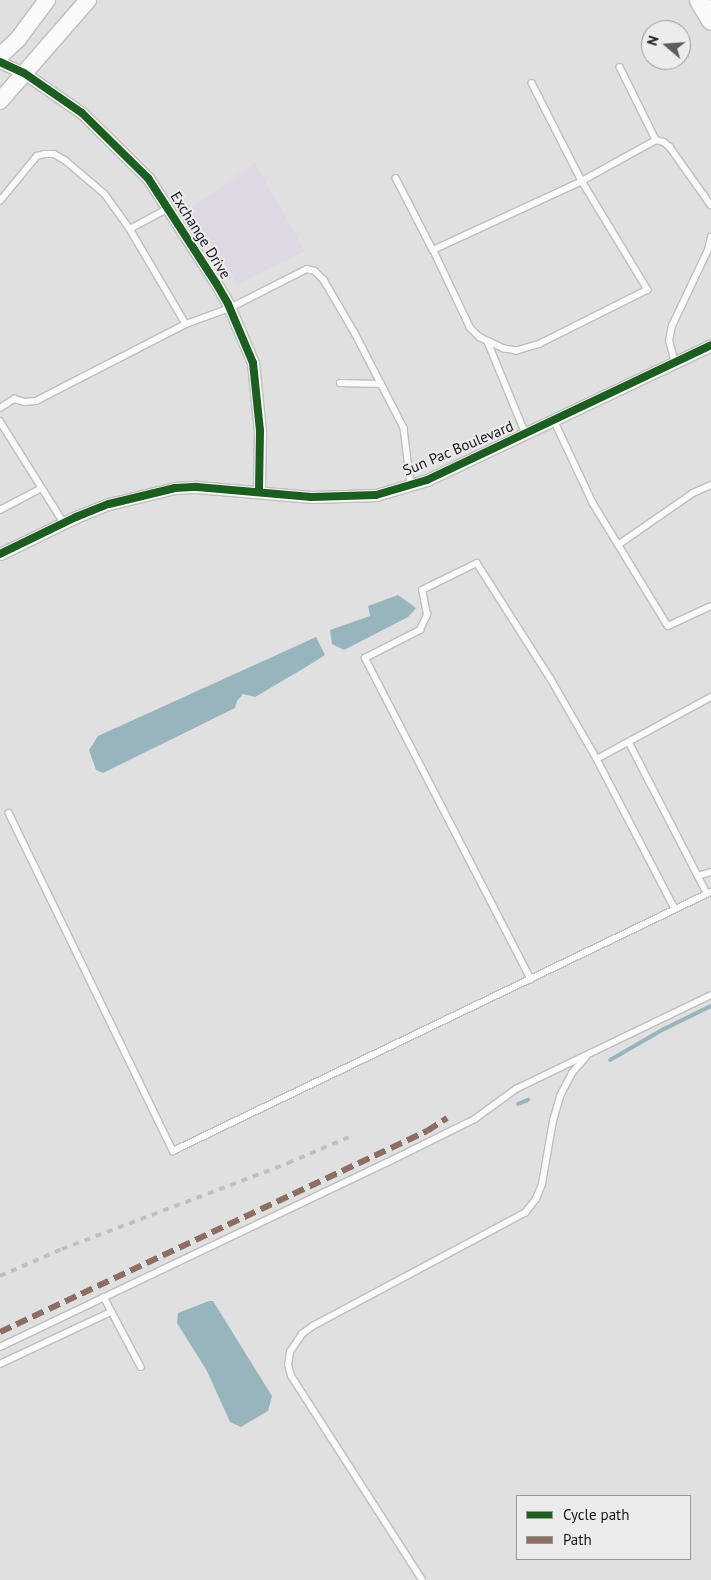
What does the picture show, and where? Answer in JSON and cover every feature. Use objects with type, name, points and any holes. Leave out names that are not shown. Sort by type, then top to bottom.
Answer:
[{"type":"main road","points":[[0,56],[18,39],[48,0]]},
{"type":"main road","points":[[0,101],[88,0]]},
{"type":"main road","points":[[699,0],[711,20]]},
{"type":"street","name":"Exchange Drive","points":[[0,62],[24,73],[82,113],[148,178],[169,208],[230,308],[253,363],[260,431],[258,491]]},
{"type":"street","name":"Sun Pac Boulevard","points":[[0,554],[109,504],[176,488],[197,487],[258,491],[312,497],[376,495],[427,480],[711,345]]},
{"type":"lane","points":[[620,67],[656,140]]},
{"type":"lane","points":[[396,178],[434,250],[470,328],[480,338],[488,342],[504,349],[517,351],[540,344],[648,290],[582,180],[532,83]]},
{"type":"lane","points":[[434,250],[582,180],[656,140],[664,142],[670,147],[711,205]]},
{"type":"lane","points":[[0,201],[37,156],[54,154],[65,160],[105,194],[130,229],[186,324]]},
{"type":"lane","points":[[130,229],[169,208]]},
{"type":"lane","points":[[675,363],[669,341],[672,326],[708,250],[711,238]]},
{"type":"lane","points":[[0,408],[14,399],[25,402],[36,401],[186,324],[230,308],[307,269],[315,271],[324,280],[355,333],[404,428],[411,484]]},
{"type":"lane","points":[[488,342],[526,434]]},
{"type":"lane","points":[[340,383],[381,384]]},
{"type":"lane","points":[[554,420],[593,503],[668,626],[711,606]]},
{"type":"lane","points":[[0,421],[64,523]]},
{"type":"lane","points":[[618,545],[693,493],[711,485]]},
{"type":"lane","points":[[0,510],[42,488]]},
{"type":"lane","points":[[530,980],[364,658],[420,630],[427,614],[422,590],[477,563],[551,679],[597,759],[675,909]]},
{"type":"lane","points":[[597,759],[711,697]]},
{"type":"lane","points":[[9,813],[173,1151],[709,893],[698,876],[629,742]]},
{"type":"lane","points":[[698,876],[711,872]]},
{"type":"lane","points":[[0,1347],[463,1125],[516,1089],[711,995]]},
{"type":"lane","points":[[422,1580],[291,1376],[288,1365],[290,1352],[302,1334],[313,1326],[525,1213],[536,1199],[542,1184],[553,1121],[560,1096],[572,1073],[590,1054]]},
{"type":"lane","points":[[104,1297],[141,1367]]},
{"type":"lane","points":[[0,1364],[112,1312]]},
{"type":"shaded area","points":[[255,163],[305,251],[238,284],[188,210]]},
{"type":"water","points":[[398,595],[416,608],[408,617],[344,650],[332,644],[330,630],[370,616],[368,606]]},
{"type":"water","points":[[316,637],[325,655],[306,667],[255,697],[243,694],[237,701],[235,708],[103,773],[96,770],[89,750],[98,736]]},
{"type":"water","points":[[213,1301],[272,1396],[268,1411],[241,1427],[230,1422],[207,1371],[177,1323],[178,1313]]},
{"type":"waterway","points":[[610,1060],[664,1029],[711,1006]]},
{"type":"waterway","points":[[518,1104],[528,1100]]},
{"type":"railway","points":[[0,1276],[62,1249],[288,1163],[354,1135]]},
{"type":"marked path","points":[[0,1332],[427,1131],[447,1118]]},
{"type":"cycle path","points":[[0,62],[24,73],[82,113],[148,178],[216,283],[228,304],[253,363],[260,431],[259,491]]},
{"type":"cycle path","points":[[0,554],[76,517],[109,504],[175,488],[197,487],[312,497],[376,495],[427,480],[711,345]]}]
